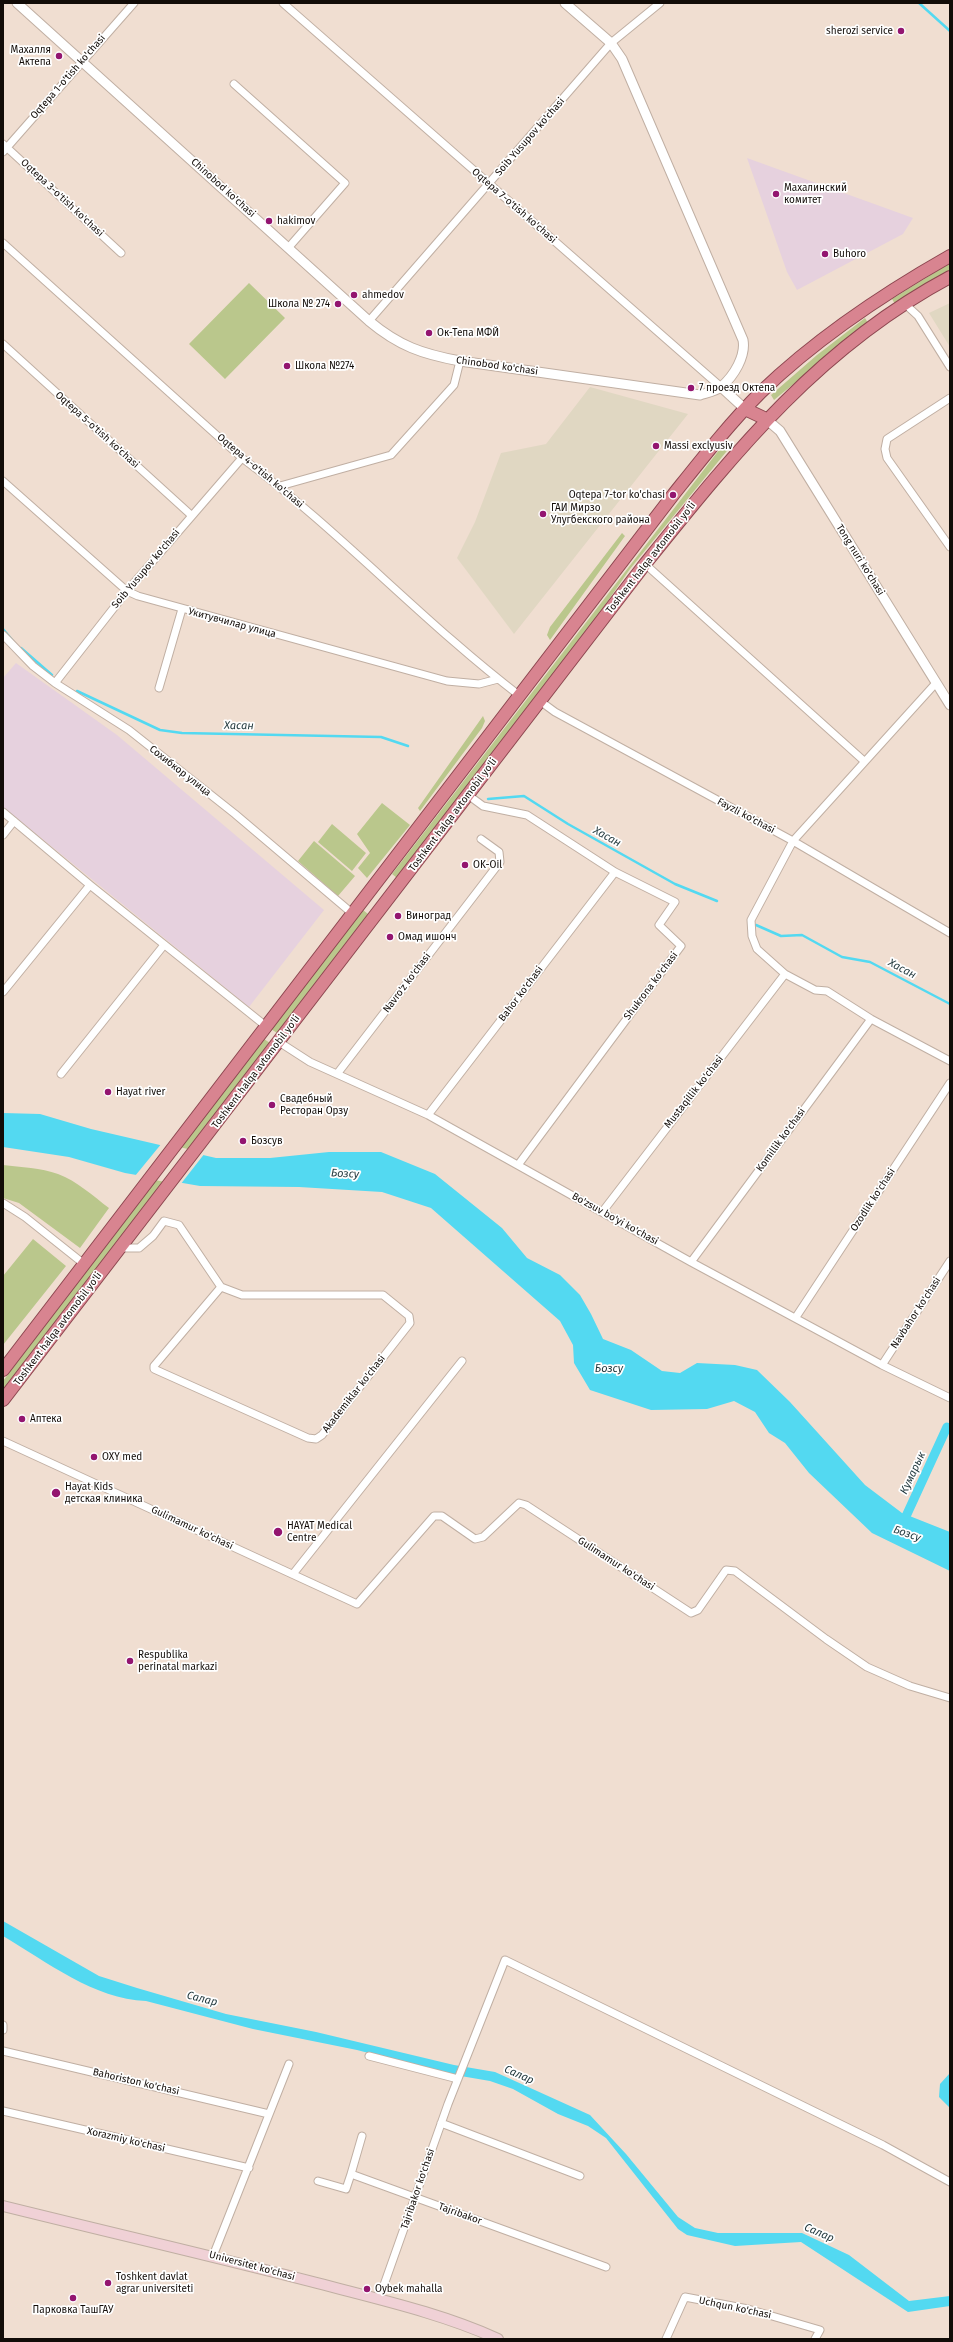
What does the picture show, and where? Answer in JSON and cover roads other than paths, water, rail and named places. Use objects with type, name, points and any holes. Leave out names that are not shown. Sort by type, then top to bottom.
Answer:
[{"type":"highway","name":"Toshkent halqa avtomobil yo'li","points":[[3,1370],[145,1184],[267,1028],[673,495],[745,409],[775,379],[823,340],[876,301],[950,256]]},
{"type":"highway","name":"Toshkent halqa avtomobil yo'li","points":[[3,1400],[645,564],[735,454],[766,419],[823,365],[905,304],[950,277]]},
{"type":"highway","points":[[745,409],[766,419]]},
{"type":"highway","points":[[372,890],[386,902]]},
{"type":"main road","name":"Universitet ko'chasi","points":[[3,2206],[213,2256],[379,2299],[454,2322],[498,2339]]},
{"type":"street","name":"Chinobod ko'chasi","points":[[17,3],[370,320],[390,337],[411,349],[460,361],[700,395],[721,387]]},
{"type":"street","name":"Oqtepa 1-o'tish ko'chasi","points":[[4,148],[134,3]]},
{"type":"street","name":"Oqtepa 7-o'tish ko'chasi","points":[[283,3],[745,409]]},
{"type":"street","points":[[565,3],[611,43],[622,59],[743,340],[744,348],[742,357],[721,387]]},
{"type":"street","name":"Soib Yusupov ko'chasi","points":[[370,320],[611,43],[660,3]]},
{"type":"street","points":[[234,84],[345,183],[289,247]]},
{"type":"street","name":"Oqtepa 3-o'tish ko'chasi","points":[[4,148],[121,253]]},
{"type":"street","name":"Oqtepa 4-o'tish ko'chasi","points":[[3,243],[242,458],[280,486],[498,679],[520,696]]},
{"type":"street","points":[[905,304],[918,316],[950,367]]},
{"type":"street","name":"Oqtepa 5-o'tish ko'chasi","points":[[3,344],[191,515]]},
{"type":"street","points":[[280,486],[391,455],[454,385],[460,361]]},
{"type":"street","points":[[950,398],[887,439],[885,449],[887,458],[950,547]]},
{"type":"street","name":"Tong nuri ko'chasi","points":[[766,419],[780,431],[950,705]]},
{"type":"street","name":"Soib Yusupov ko'chasi","points":[[55,683],[126,592],[191,515],[242,458]]},
{"type":"street","name":"Укитувчилар улица","points":[[3,481],[126,592],[182,609],[448,681],[479,684],[498,679]]},
{"type":"street","points":[[645,564],[864,762]]},
{"type":"street","points":[[159,688],[182,609]]},
{"type":"street","name":"Сохибкор улица","points":[[3,635],[33,666],[55,683],[129,730],[235,814],[353,914]]},
{"type":"street","points":[[936,683],[793,841],[750,920],[752,936],[756,949],[785,974],[815,990],[827,991],[871,1019],[950,1061]]},
{"type":"street","name":"Fayzli ko'chasi","points":[[540,701],[555,712],[793,841],[950,933]]},
{"type":"street","name":"Shukrona ko'chasi","points":[[468,795],[484,806],[527,815],[615,872],[675,902],[659,925],[681,946],[518,1165]]},
{"type":"street","points":[[3,812],[90,885],[267,1028]]},
{"type":"street","points":[[3,835],[14,821]]},
{"type":"street","name":"Navro'z ko'chasi","points":[[337,1074],[500,862],[499,852],[481,839]]},
{"type":"street","name":"Bahor ko'chasi","points":[[428,1115],[615,872]]},
{"type":"street","points":[[3,992],[90,885]]},
{"type":"street","points":[[61,1074],[164,945]]},
{"type":"street","name":"Mustaqillik ko'chasi","points":[[603,1211],[785,974]]},
{"type":"street","name":"Komillik ko'chasi","points":[[691,1262],[871,1019]]},
{"type":"street","name":"Bo'zsuv bo'yi ko'chasi","points":[[279,1042],[310,1062],[428,1115],[603,1211],[691,1262],[796,1317],[882,1365],[950,1398]]},
{"type":"street","name":"Ozodlik ko'chasi","points":[[796,1317],[950,1083]]},
{"type":"street","points":[[3,1203],[26,1217],[84,1264]]},
{"type":"street","points":[[120,1248],[139,1248],[153,1236],[164,1221],[179,1226],[221,1287]]},
{"type":"street","name":"Navbahor ko'chasi","points":[[882,1365],[950,1261]]},
{"type":"street","name":"Akademiklar ko'chasi","points":[[221,1287],[242,1295],[383,1295],[410,1316],[410,1323],[322,1435],[316,1439],[308,1438],[154,1369],[154,1366],[221,1287]]},
{"type":"street","points":[[293,1574],[462,1361]]},
{"type":"street","name":"Gulimamur ko'chasi","points":[[3,1441],[357,1604],[434,1516],[442,1516],[475,1539],[483,1537],[519,1503],[526,1505],[691,1613],[698,1610],[726,1570],[735,1571],[826,1639],[867,1667],[910,1686],[950,1698]]},
{"type":"street","name":"Tajribakor ko'chasi","points":[[379,2299],[463,2065],[505,1960],[883,2144],[950,2182]]},
{"type":"street","points":[[3,2025],[3,2030]]},
{"type":"street","name":"Bahoriston ko'chasi","points":[[3,2051],[269,2114]]},
{"type":"street","points":[[369,2056],[458,2079]]},
{"type":"street","points":[[213,2256],[289,2064]]},
{"type":"street","name":"Xorazmiy ko'chasi","points":[[3,2111],[249,2168]]},
{"type":"street","points":[[442,2123],[580,2176]]},
{"type":"street","points":[[318,2181],[346,2189],[362,2136]]},
{"type":"street","name":"Tajribakor","points":[[350,2174],[606,2267]]},
{"type":"street","name":"Uchqun ko'chasi","points":[[666,2339],[685,2297],[748,2309],[820,2330],[815,2339]]},
{"type":"water","name":"Бозсу","points":[[3,1113],[40,1114],[91,1129],[216,1158],[270,1158],[329,1152],[381,1152],[435,1174],[502,1228],[527,1258],[560,1275],[580,1295],[603,1339],[631,1350],[662,1371],[680,1373],[697,1363],[735,1365],[757,1370],[790,1402],[865,1485],[902,1513],[950,1532],[950,1571],[872,1533],[809,1473],[785,1443],[769,1433],[755,1412],[734,1401],[707,1409],[651,1410],[590,1390],[574,1363],[573,1345],[560,1321],[431,1208],[382,1192],[299,1187],[200,1186],[125,1173],[69,1157],[3,1147]]},
{"type":"water","name":"Салар","points":[[3,1921],[99,1976],[137,1988],[226,2014],[316,2032],[454,2065],[495,2072],[590,2115],[626,2154],[678,2217],[695,2228],[718,2233],[802,2233],[849,2255],[909,2301],[950,2296],[950,2306],[908,2312],[801,2242],[735,2246],[687,2235],[678,2229],[606,2138],[588,2126],[558,2114],[513,2089],[490,2081],[449,2074],[357,2050],[253,2029],[146,2001],[127,1999],[108,1994],[72,1978],[3,1936]]},
{"type":"water","points":[[950,2073],[950,2108],[939,2097],[940,2084]]},
{"type":"waterway","points":[[919,3],[950,31]]},
{"type":"waterway","name":"Хасан","points":[[3,629],[13,641]]},
{"type":"waterway","name":"Хасан","points":[[21,648],[52,675]]},
{"type":"waterway","name":"Хасан","points":[[77,691],[160,730],[182,733],[381,737],[408,746]]},
{"type":"waterway","name":"Хасан","points":[[488,799],[524,796],[568,824],[675,884],[717,901]]},
{"type":"waterway","name":"Хасан","points":[[756,925],[781,936],[802,935],[842,957],[870,962],[950,1004]]},
{"type":"waterway","name":"Кумарык","points":[[902,1525],[947,1427]]},
{"type":"place","name":"sherozi service","points":[[901,31]]},
{"type":"place","name":"Махалля Актепа","points":[[59,56]]},
{"type":"place","name":"Махалинский комитет","points":[[776,194]]},
{"type":"place","name":"hakimov","points":[[269,221]]},
{"type":"place","name":"Buhoro","points":[[825,254]]},
{"type":"place","name":"ahmedov","points":[[354,295]]},
{"type":"place","name":"Школа № 274","points":[[338,304]]},
{"type":"place","name":"Ок-Тепа МФЙ","points":[[429,333]]},
{"type":"place","name":"Школа №274","points":[[287,366]]},
{"type":"place","name":"7 проезд Октепа","points":[[691,388]]},
{"type":"place","name":"Massi exclyusiv","points":[[656,446]]},
{"type":"place","name":"Oqtepa 7-tor ko'chasi","points":[[673,495]]},
{"type":"place","name":"ГАИ Мирзо Улугбекского района","points":[[543,514]]},
{"type":"place","name":"OK-Oil","points":[[465,865]]},
{"type":"place","name":"Виноград","points":[[398,916]]},
{"type":"place","name":"Омад ишонч","points":[[390,937]]},
{"type":"place","name":"Hayat river","points":[[108,1092]]},
{"type":"place","name":"Свадебный Ресторан Орзу","points":[[272,1105]]},
{"type":"place","name":"Бозсув","points":[[243,1141]]},
{"type":"place","name":"Аптека","points":[[22,1419]]},
{"type":"place","name":"OXY med","points":[[94,1457]]},
{"type":"place","name":"Hayat Kids детская клиника","points":[[56,1493]]},
{"type":"place","name":"HAYAT Medical Centre","points":[[278,1532]]},
{"type":"place","name":"Respublika perinatal markazi","points":[[130,1661]]},
{"type":"place","name":"Toshkent davlat agrar universiteti","points":[[108,2283]]},
{"type":"place","name":"Oybek mahalla","points":[[367,2289]]},
{"type":"place","name":"Парковка ТашГАУ","points":[[73,2298]]}]
